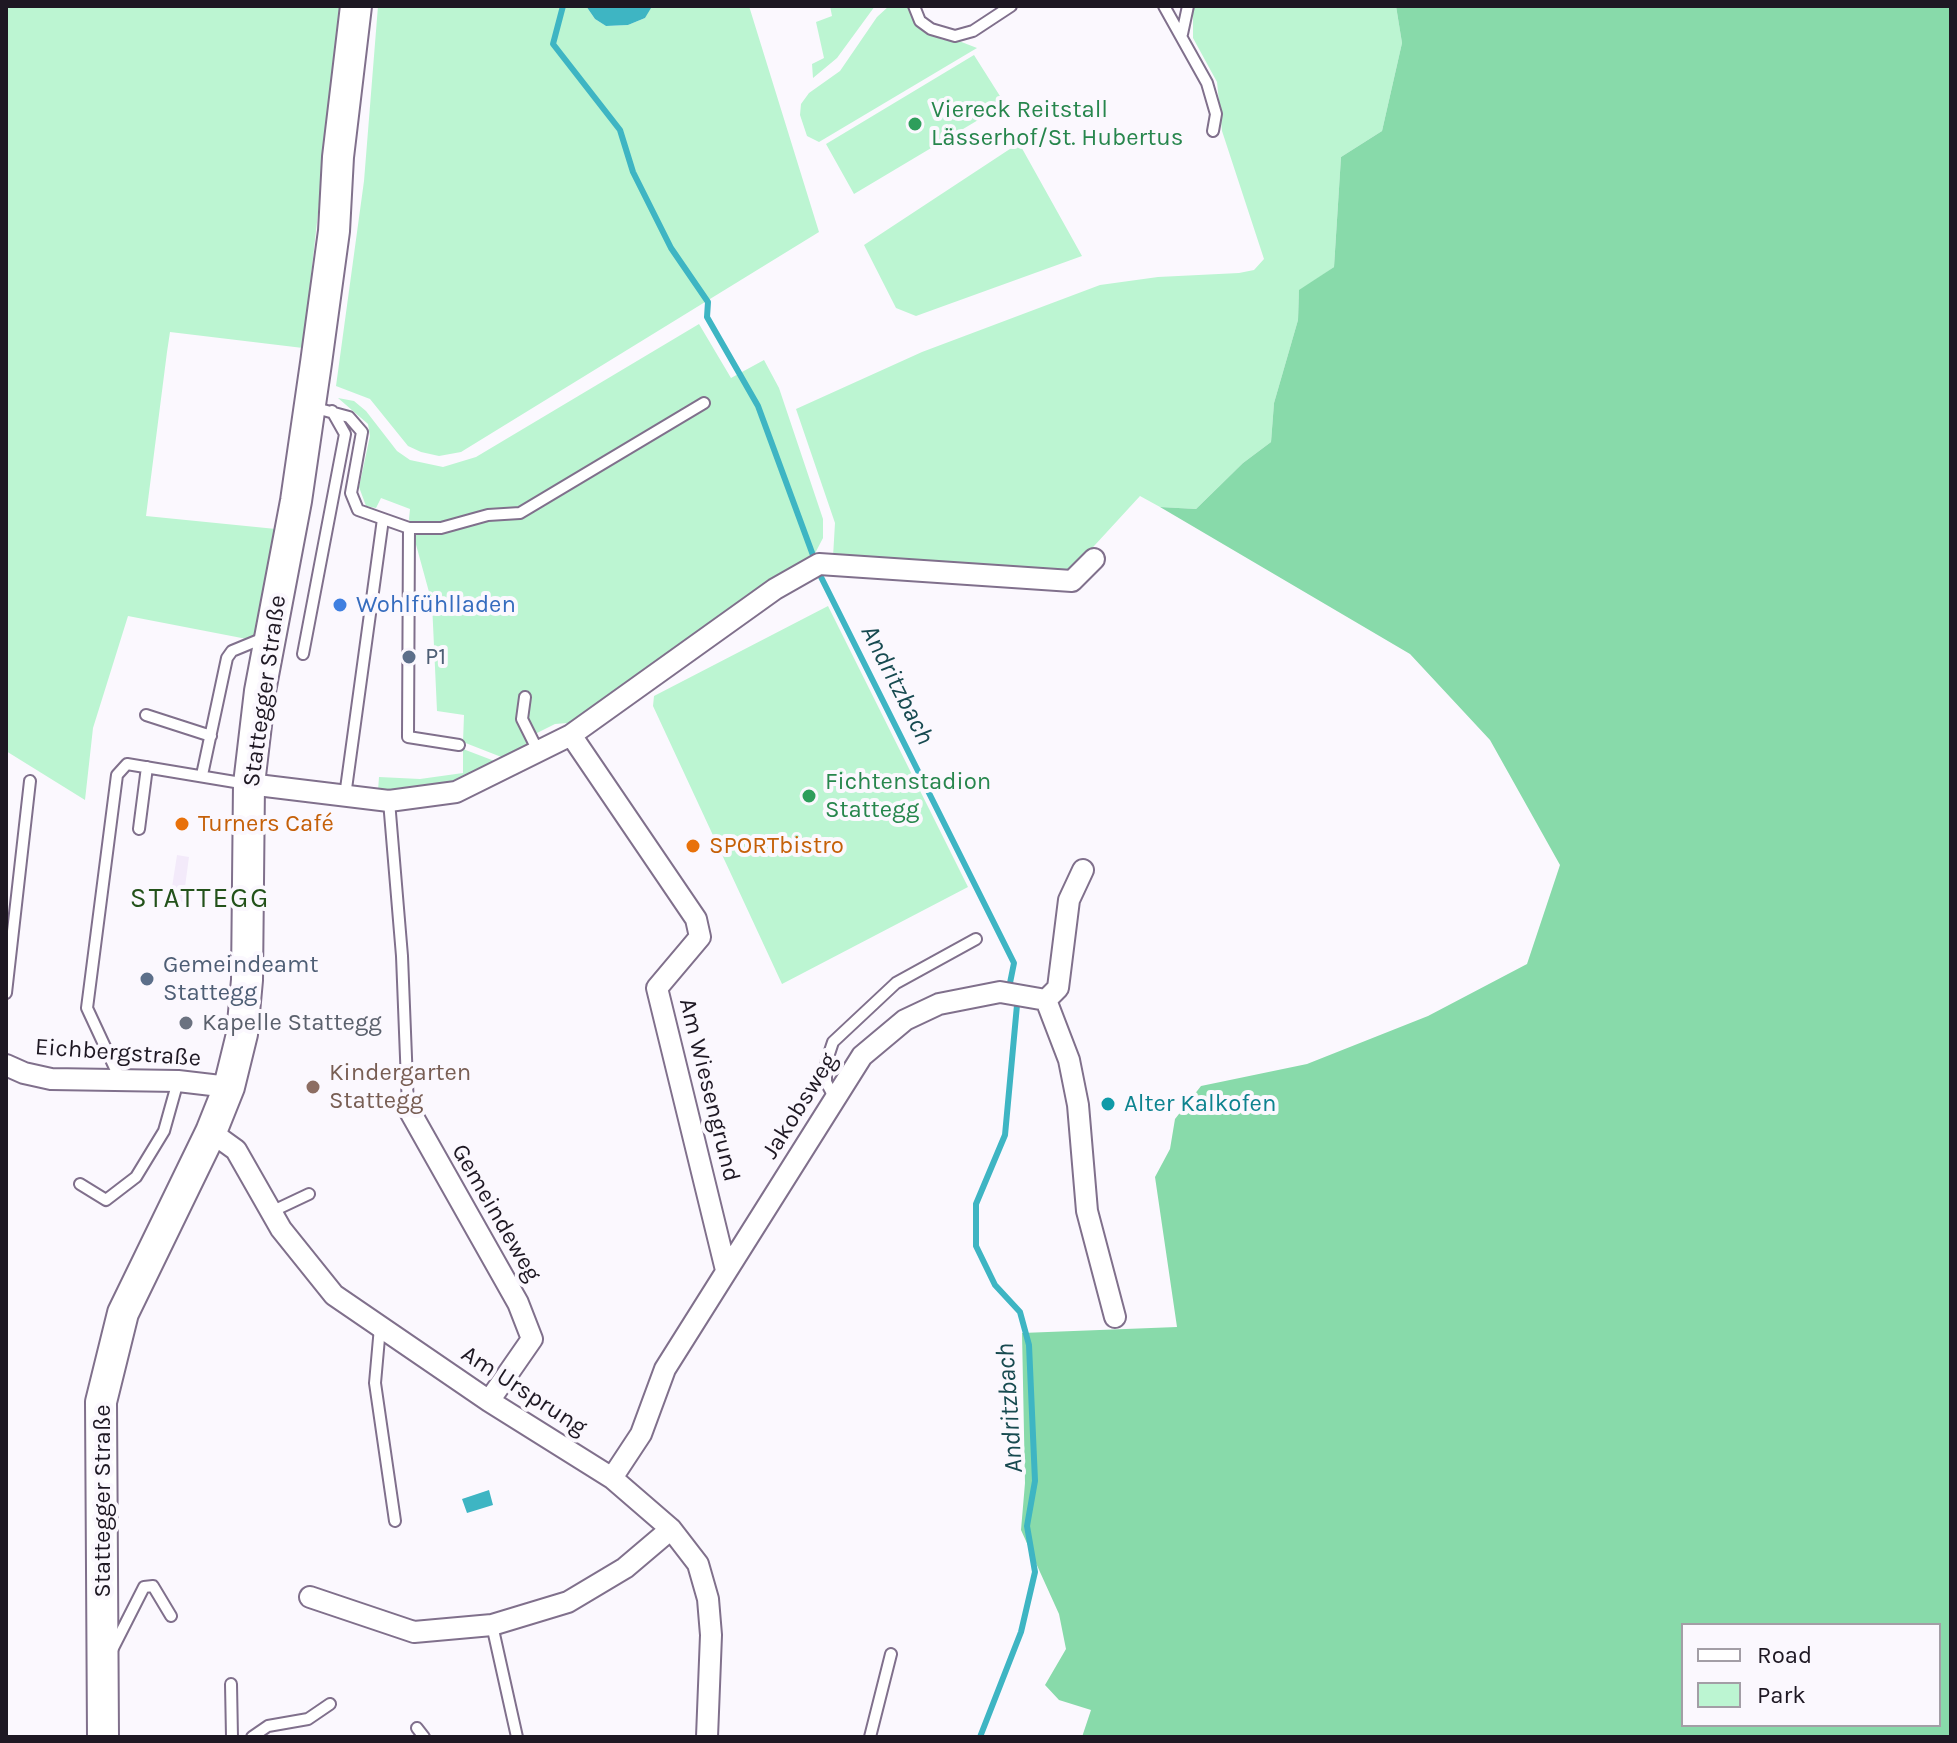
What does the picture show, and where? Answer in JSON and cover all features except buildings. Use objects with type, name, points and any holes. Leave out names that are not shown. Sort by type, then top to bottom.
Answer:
[{"type":"main road","name":"Stattegger Straße","points":[[103,1737],[101,1402],[123,1313],[211,1132],[229,1087],[242,1034],[247,980],[249,784],[260,691],[321,409],[338,157],[356,6]]},
{"type":"street","points":[[249,784],[389,801],[456,792],[534,743],[571,735],[775,589],[819,564],[1072,581],[1094,559]]},
{"type":"street","name":"Am Wiesengrund","points":[[571,735],[696,919],[700,937],[663,976],[657,988],[726,1270]]},
{"type":"street","points":[[1083,870],[1069,900],[1058,988],[1037,998],[1069,1060],[1078,1105],[1087,1211],[1115,1317]]},
{"type":"street","name":"Jakobsweg","points":[[612,1478],[641,1434],[665,1369],[862,1056],[905,1020],[939,1004],[1000,992],[1037,998]]},
{"type":"street","name":"Eichbergstraße","points":[[8,1067],[51,1079],[178,1081],[229,1087]]},
{"type":"street","name":"Gemeindeweg","points":[[408,1108],[518,1303],[532,1339],[489,1401]]},
{"type":"street","name":"Am Ursprung","points":[[211,1132],[236,1150],[281,1229],[334,1295],[489,1401],[612,1478],[671,1529],[698,1564],[708,1599],[711,1635],[707,1737]]},
{"type":"street","points":[[310,1597],[414,1632],[492,1625],[568,1602],[625,1568],[671,1529]]},
{"type":"lane","points":[[914,6],[920,21],[931,29],[955,36],[973,31],[1011,6]]},
{"type":"lane","points":[[1164,6],[1207,83],[1216,114],[1213,131]]},
{"type":"lane","points":[[1182,34],[1188,6]]},
{"type":"lane","points":[[321,409],[349,417],[362,432],[352,501],[358,510],[409,528],[441,528],[488,515],[520,513],[704,403]]},
{"type":"lane","points":[[303,654],[345,434],[321,409]]},
{"type":"lane","points":[[345,796],[383,519]]},
{"type":"lane","points":[[409,528],[408,737],[459,745]]},
{"type":"lane","points":[[202,775],[227,658],[232,651],[272,635]]},
{"type":"lane","points":[[525,697],[522,719],[534,743]]},
{"type":"lane","points":[[146,715],[211,736]]},
{"type":"lane","points":[[120,1079],[87,1008],[117,775],[127,764],[249,784]]},
{"type":"lane","points":[[139,829],[147,767]]},
{"type":"lane","points":[[6,993],[30,781]]},
{"type":"lane","name":"Gemeindeweg","points":[[389,801],[402,956],[408,1108]]},
{"type":"lane","points":[[835,1099],[826,1082],[826,1063],[833,1042],[896,983],[976,939]]},
{"type":"lane","points":[[80,1184],[106,1200],[136,1177],[164,1131],[178,1081]]},
{"type":"lane","points":[[273,1211],[309,1194]]},
{"type":"lane","points":[[380,1327],[375,1383],[395,1521]]},
{"type":"lane","points":[[103,1668],[144,1587],[153,1586],[171,1616]]},
{"type":"lane","points":[[492,1625],[517,1737]]},
{"type":"lane","points":[[870,1737],[891,1654]]},
{"type":"lane","points":[[231,1684],[232,1737]]},
{"type":"lane","points":[[252,1737],[268,1726],[308,1719],[330,1704]]},
{"type":"shaded area","points":[[177,855],[189,857],[183,902],[170,900]]},
{"type":"green space","points":[[6,6],[341,6],[303,348],[170,332],[167,352],[146,516],[276,529],[258,624],[252,640],[128,616],[93,728],[85,800],[6,751]]},
{"type":"green space","points":[[378,6],[586,6],[595,19],[606,26],[628,25],[645,18],[650,6],[749,6],[819,232],[461,452],[439,456],[408,446],[370,399],[336,386],[364,181]]},
{"type":"green space","points":[[830,6],[875,6],[837,58],[813,78],[812,64],[824,58],[816,22],[832,16]]},
{"type":"green space","points":[[889,6],[909,6],[920,29],[943,40],[959,41],[977,48],[819,142],[807,136],[800,115],[801,104],[809,93],[840,71],[877,17]]},
{"type":"green space","points":[[1193,6],[1396,6],[1402,43],[1382,131],[1341,157],[1334,267],[1299,291],[1298,320],[1274,403],[1271,442],[1243,463],[1196,509],[1160,507],[1140,496],[1072,570],[1051,574],[833,557],[835,523],[796,409],[922,352],[1100,285],[1158,277],[1239,273],[1254,270],[1264,259],[1222,131],[1217,82],[1193,38]]},
{"type":"green space","points":[[1396,6],[1951,6],[1951,1737],[1082,1737],[1091,1710],[1059,1700],[1045,1685],[1066,1649],[1059,1614],[1021,1530],[1025,1483],[1022,1333],[1177,1327],[1155,1177],[1170,1149],[1175,1119],[1201,1086],[1307,1064],[1428,1016],[1527,964],[1560,865],[1490,740],[1410,654],[1160,507],[1196,509],[1243,463],[1271,442],[1274,403],[1298,320],[1299,290],[1334,267],[1341,157],[1382,131],[1402,43]]},
{"type":"green space","name":"Viereck Reitstall Lässerhof/St. Hubertus","points":[[974,55],[1005,104],[854,194],[826,144]]},
{"type":"green space","points":[[1019,143],[1082,256],[916,316],[896,308],[864,245]]},
{"type":"green space","points":[[699,324],[731,378],[764,360],[779,388],[823,519],[823,538],[811,561],[580,722],[555,724],[525,739],[529,749],[509,760],[463,742],[464,715],[437,711],[432,603],[409,519],[410,509],[381,498],[376,508],[366,506],[359,487],[370,436],[368,424],[338,398],[354,401],[366,411],[397,451],[410,460],[443,467],[476,457]]},
{"type":"green space","name":"Fichtenstadion Stattegg","points":[[828,606],[968,887],[782,984],[653,706],[654,696]]},
{"type":"green space","points":[[463,749],[505,765],[435,790],[378,791],[379,777],[420,779],[463,773]]},
{"type":"water","points":[[586,6],[651,8],[645,18],[628,25],[606,26],[595,19]]},
{"type":"water","points":[[489,1490],[493,1505],[467,1513],[462,1499]]},
{"type":"waterway","name":"Andritzbach","points":[[563,6],[553,44],[620,130],[633,172],[671,248],[708,302],[707,317],[758,406],[821,577],[1014,963],[1010,983],[1017,1005],[1005,1135],[976,1204],[976,1246],[995,1285],[1020,1312],[1029,1345],[1035,1481],[1027,1526],[1035,1572],[1021,1632],[980,1737]]},
{"type":"place","name":"Viereck Reitstall Lässerhof/St. Hubertus","points":[[915,124]]},
{"type":"place","name":"Wohlfühlladen","points":[[340,605]]},
{"type":"place","name":"P1","points":[[409,657]]},
{"type":"place","name":"Fichtenstadion Stattegg","points":[[809,796]]},
{"type":"place","name":"Turners Café","points":[[182,824]]},
{"type":"place","name":"SPORTbistro","points":[[693,846]]},
{"type":"place","name":"Gemeindeamt Stattegg","points":[[147,979]]},
{"type":"place","name":"Kapelle Stattegg","points":[[186,1023]]},
{"type":"place","name":"Kindergarten Stattegg","points":[[313,1087]]},
{"type":"place","name":"Alter Kalkofen","points":[[1108,1104]]},
{"type":"district","name":"STATTEGG","points":[[200,899]]}]
